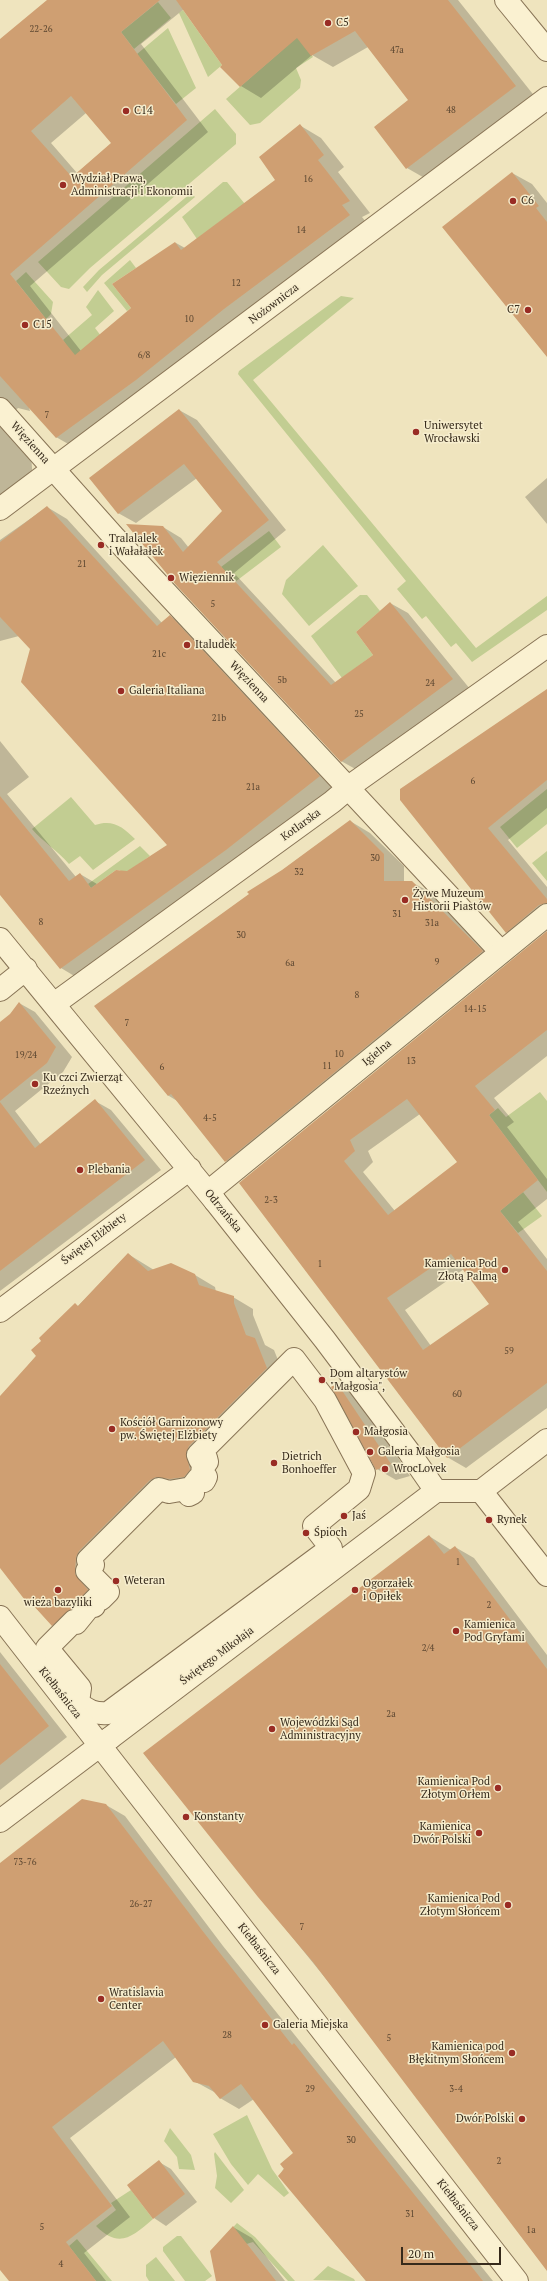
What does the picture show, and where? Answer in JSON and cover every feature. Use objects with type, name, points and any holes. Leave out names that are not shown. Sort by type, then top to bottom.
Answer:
[{"type":"street","points":[[506,0],[547,50]]},
{"type":"street","name":"Nożownicza","points":[[0,510],[547,98]]},
{"type":"street","name":"Więzienna","points":[[0,409],[54,470],[348,789],[501,952]]},
{"type":"street","name":"Kotlarska","points":[[54,1004],[348,789],[547,646]]},
{"type":"street","name":"Igielna","points":[[212,1197],[501,952],[547,915]]},
{"type":"street","name":"Odrzańska","points":[[0,939],[190,1169],[325,1340],[409,1452],[436,1492]]},
{"type":"street","points":[[0,990],[26,969]]},
{"type":"street","name":"Świętej Elżbiety","points":[[0,1311],[190,1169]]},
{"type":"street","points":[[294,1359],[325,1400],[364,1473],[359,1489],[314,1526],[332,1548],[108,1713],[90,1711],[78,1702],[80,1688],[47,1648],[74,1621],[76,1623],[89,1607],[90,1609],[94,1606],[92,1603],[98,1597],[101,1599],[108,1592],[87,1571],[93,1565],[88,1560],[159,1489],[169,1492],[186,1489],[189,1495],[193,1493],[191,1488],[198,1479],[204,1481],[206,1477],[202,1475],[203,1464],[207,1462],[206,1458],[200,1460],[198,1455],[294,1359]]},
{"type":"street","points":[[436,1492],[481,1491],[547,1440]]},
{"type":"street","points":[[481,1491],[547,1575]]},
{"type":"street","name":"Świętego Mikołaja","points":[[0,1821],[436,1492]]},
{"type":"street","name":"Kiełbaśnicza","points":[[0,1617],[106,1742],[517,2281]]},
{"type":"green space","points":[[158,2],[171,18],[134,49],[121,32]]},
{"type":"green space","points":[[183,10],[222,65],[208,77],[179,13]]},
{"type":"green space","points":[[168,28],[196,88],[176,104],[137,54]]},
{"type":"green space","points":[[294,30],[313,57],[296,68],[301,80],[300,88],[260,123],[250,125],[226,99],[280,52]]},
{"type":"green space","points":[[215,109],[236,134],[236,144],[90,268],[69,289],[61,287],[38,262]]},
{"type":"green space","points":[[223,182],[227,182],[249,209],[237,209],[197,239],[182,217]]},
{"type":"green space","points":[[191,193],[195,197],[102,275],[87,292],[83,287],[99,270]]},
{"type":"green space","points":[[130,260],[136,268],[112,284],[131,308],[127,311],[104,283]]},
{"type":"green space","points":[[26,272],[53,302],[51,314],[46,319],[16,281]]},
{"type":"green space","points":[[98,290],[114,311],[95,328],[110,348],[81,369],[63,340],[92,315],[86,307]]},
{"type":"green space","points":[[341,296],[354,298],[253,380],[476,648],[547,596],[547,610],[472,662],[456,643],[451,647],[426,616],[422,619],[397,589],[406,581],[238,374],[239,371]]},
{"type":"green space","points":[[269,531],[281,547],[235,582],[221,567]]},
{"type":"green space","points":[[323,545],[358,586],[309,626],[282,594],[286,580]]},
{"type":"green space","points":[[360,595],[367,595],[380,611],[356,632],[373,655],[342,678],[311,636]]},
{"type":"green space","points":[[547,789],[547,824],[517,848],[500,827]]},
{"type":"green space","points":[[71,797],[95,825],[107,823],[117,825],[135,839],[93,870],[80,856],[69,864],[32,829]]},
{"type":"green space","points":[[140,846],[150,856],[123,875],[120,870],[116,870],[91,888],[88,884]]},
{"type":"green space","points":[[547,851],[547,881],[532,863]]},
{"type":"green space","points":[[540,1092],[547,1101],[547,1192],[489,1115],[498,1108],[506,1117]]},
{"type":"green space","points":[[523,1192],[542,1216],[518,1233],[500,1211]]},
{"type":"green space","points":[[247,2115],[272,2169],[289,2193],[284,2197],[258,2174],[248,2185],[231,2164],[213,2134]]},
{"type":"green space","points":[[170,2128],[191,2155],[195,2170],[179,2169],[177,2157],[164,2141]]},
{"type":"green space","points":[[215,2152],[244,2190],[231,2203],[215,2188],[217,2176]]},
{"type":"green space","points":[[131,2190],[153,2219],[138,2231],[125,2238],[119,2239],[104,2233],[96,2226],[116,2210],[111,2203]]},
{"type":"green space","points":[[237,2223],[255,2237],[295,2281],[288,2281],[253,2242],[234,2248],[227,2234]]},
{"type":"green space","points":[[177,2236],[181,2236],[212,2276],[205,2281],[185,2281],[163,2251],[163,2247]]},
{"type":"green space","points":[[77,2239],[112,2281],[96,2281],[69,2246]]},
{"type":"green space","points":[[156,2257],[175,2281],[149,2281],[146,2276],[146,2265]]},
{"type":"green space","points":[[328,2266],[354,2279],[355,2281],[313,2280]]},
{"type":"building","points":[[47,0],[160,0],[121,32],[187,120],[10,274],[75,355],[131,308],[112,284],[175,242],[181,250],[275,180],[259,157],[300,124],[324,155],[318,160],[350,201],[342,205],[350,215],[224,309],[136,380],[56,438],[0,376],[0,39]],"holes":[[[71,96],[111,143],[72,177],[31,131]]]},
{"type":"building","points":[[176,0],[448,0],[516,86],[406,169],[374,127],[408,100],[355,31],[311,56],[297,38],[240,87],[220,67],[222,65]]},
{"type":"building","name":"C7","points":[[512,172],[539,206],[536,208],[547,222],[547,357],[442,227]]},
{"type":"building","points":[[179,409],[269,520],[217,562],[331,685],[373,655],[356,632],[390,602],[453,679],[341,762],[176,585],[126,524],[163,526],[183,552],[222,511],[184,464],[118,514],[89,478]]},
{"type":"building","name":"Galeria Italiana","points":[[47,506],[157,626],[170,615],[320,776],[226,850],[60,969],[0,895],[0,796],[69,881],[80,873],[91,888],[116,870],[127,871],[167,845],[21,682],[30,649],[0,617],[0,542]]},
{"type":"building","points":[[547,689],[547,780],[488,828],[547,899],[547,903],[539,905],[506,933],[400,800],[400,789]]},
{"type":"building","points":[[350,820],[384,854],[384,881],[412,881],[483,951],[225,1162],[171,1094],[168,1096],[94,1006],[249,894],[247,892],[282,870]]},
{"type":"building","points":[[547,931],[547,1030],[475,1086],[495,1110],[489,1115],[538,1180],[500,1211],[547,1271],[547,1383],[447,1458],[239,1183]],"holes":[[[407,1099],[457,1162],[388,1215],[344,1161],[355,1151],[350,1140]],[[451,1254],[489,1304],[423,1350],[387,1298]]]},
{"type":"building","points":[[19,1002],[56,1047],[47,1063],[0,1101],[0,1022],[10,1014]]},
{"type":"building","name":"Plebania","points":[[95,1099],[145,1160],[0,1271],[0,1102],[35,1148]]},
{"type":"building","name":"Kościół Garnizonowy pw. Świętej Elżbiety","points":[[128,1253],[148,1271],[171,1263],[195,1274],[199,1285],[234,1296],[234,1303],[246,1335],[255,1338],[267,1368],[189,1446],[186,1453],[190,1470],[184,1477],[170,1479],[156,1477],[150,1480],[79,1551],[76,1557],[75,1574],[88,1590],[71,1609],[52,1626],[33,1605],[28,1604],[0,1568],[0,1396],[36,1356],[31,1350],[41,1341],[39,1338],[75,1303],[78,1306]]},
{"type":"building","points":[[337,1383],[391,1464],[376,1470],[331,1387]]},
{"type":"building","points":[[429,1535],[444,1554],[455,1546],[547,1669],[547,2271],[313,1962],[258,1897],[143,1753]]},
{"type":"building","points":[[0,1664],[49,1726],[0,1765]]},
{"type":"building","points":[[82,1799],[106,1804],[292,2045],[294,2043],[483,2281],[366,2281],[278,2176],[284,2169],[280,2164],[293,2153],[241,2084],[220,2099],[209,2086],[193,2082],[163,2041],[52,2127],[112,2206],[66,2242],[96,2281],[9,2281],[0,2270],[0,1863]]},
{"type":"building","points":[[159,2160],[185,2194],[153,2219],[127,2185]]},
{"type":"building","points":[[233,2226],[276,2281],[216,2281],[210,2251]]},
{"type":"place","name":"C5","points":[[328,23]]},
{"type":"place","name":"C14","points":[[126,111]]},
{"type":"place","name":"Wydział Prawa, Administracji i Ekonomii","points":[[63,185]]},
{"type":"place","name":"C6","points":[[513,201]]},
{"type":"place","name":"C7","points":[[528,310]]},
{"type":"place","name":"C15","points":[[25,325]]},
{"type":"place","name":"Uniwersytet Wrocławski","points":[[416,432]]},
{"type":"place","name":"Tralalalek i Wałałałek","points":[[101,545]]},
{"type":"place","name":"Więziennik","points":[[171,578]]},
{"type":"place","name":"Italudek","points":[[187,645]]},
{"type":"place","name":"Galeria Italiana","points":[[121,691]]},
{"type":"place","name":"Żywe Muzeum Historii Piastów","points":[[405,900]]},
{"type":"place","name":"Ku czci Zwierząt Rzeźnych","points":[[35,1084]]},
{"type":"place","name":"Plebania","points":[[80,1170]]},
{"type":"place","name":"Kamienica Pod Złotą Palmą","points":[[505,1270]]},
{"type":"place","name":"Dom altarystów \"Małgosia\",","points":[[322,1380]]},
{"type":"place","name":"Kościół Garnizonowy pw. Świętej Elżbiety","points":[[112,1429]]},
{"type":"place","name":"Małgosia","points":[[356,1432]]},
{"type":"place","name":"Galeria Małgosia","points":[[370,1452]]},
{"type":"place","name":"Dietrich Bonhoeffer","points":[[274,1463]]},
{"type":"place","name":"WrocLovek","points":[[385,1469]]},
{"type":"place","name":"Jaś","points":[[344,1516]]},
{"type":"place","name":"Rynek","points":[[489,1520]]},
{"type":"place","name":"Śpioch","points":[[306,1533]]},
{"type":"place","name":"Weteran","points":[[116,1581]]},
{"type":"place","name":"wieża bazyliki","points":[[58,1590]]},
{"type":"place","name":"Ogorzałek i Opiłek","points":[[355,1590]]},
{"type":"place","name":"Kamienica Pod Gryfami","points":[[456,1631]]},
{"type":"place","name":"Wojewódzki Sąd Administracyjny","points":[[272,1729]]},
{"type":"place","name":"Kamienica Pod Złotym Orłem","points":[[498,1788]]},
{"type":"place","name":"Konstanty","points":[[186,1817]]},
{"type":"place","name":"Kamienica Dwór Polski","points":[[479,1833]]},
{"type":"place","name":"Kamienica Pod Złotym Słońcem","points":[[508,1905]]},
{"type":"place","name":"Wratislavia Center","points":[[101,1999]]},
{"type":"place","name":"Galeria Miejska","points":[[265,2025]]},
{"type":"place","name":"Kamienica pod Błękitnym Słońcem","points":[[512,2053]]},
{"type":"place","name":"Dwór Polski","points":[[522,2119]]}]
